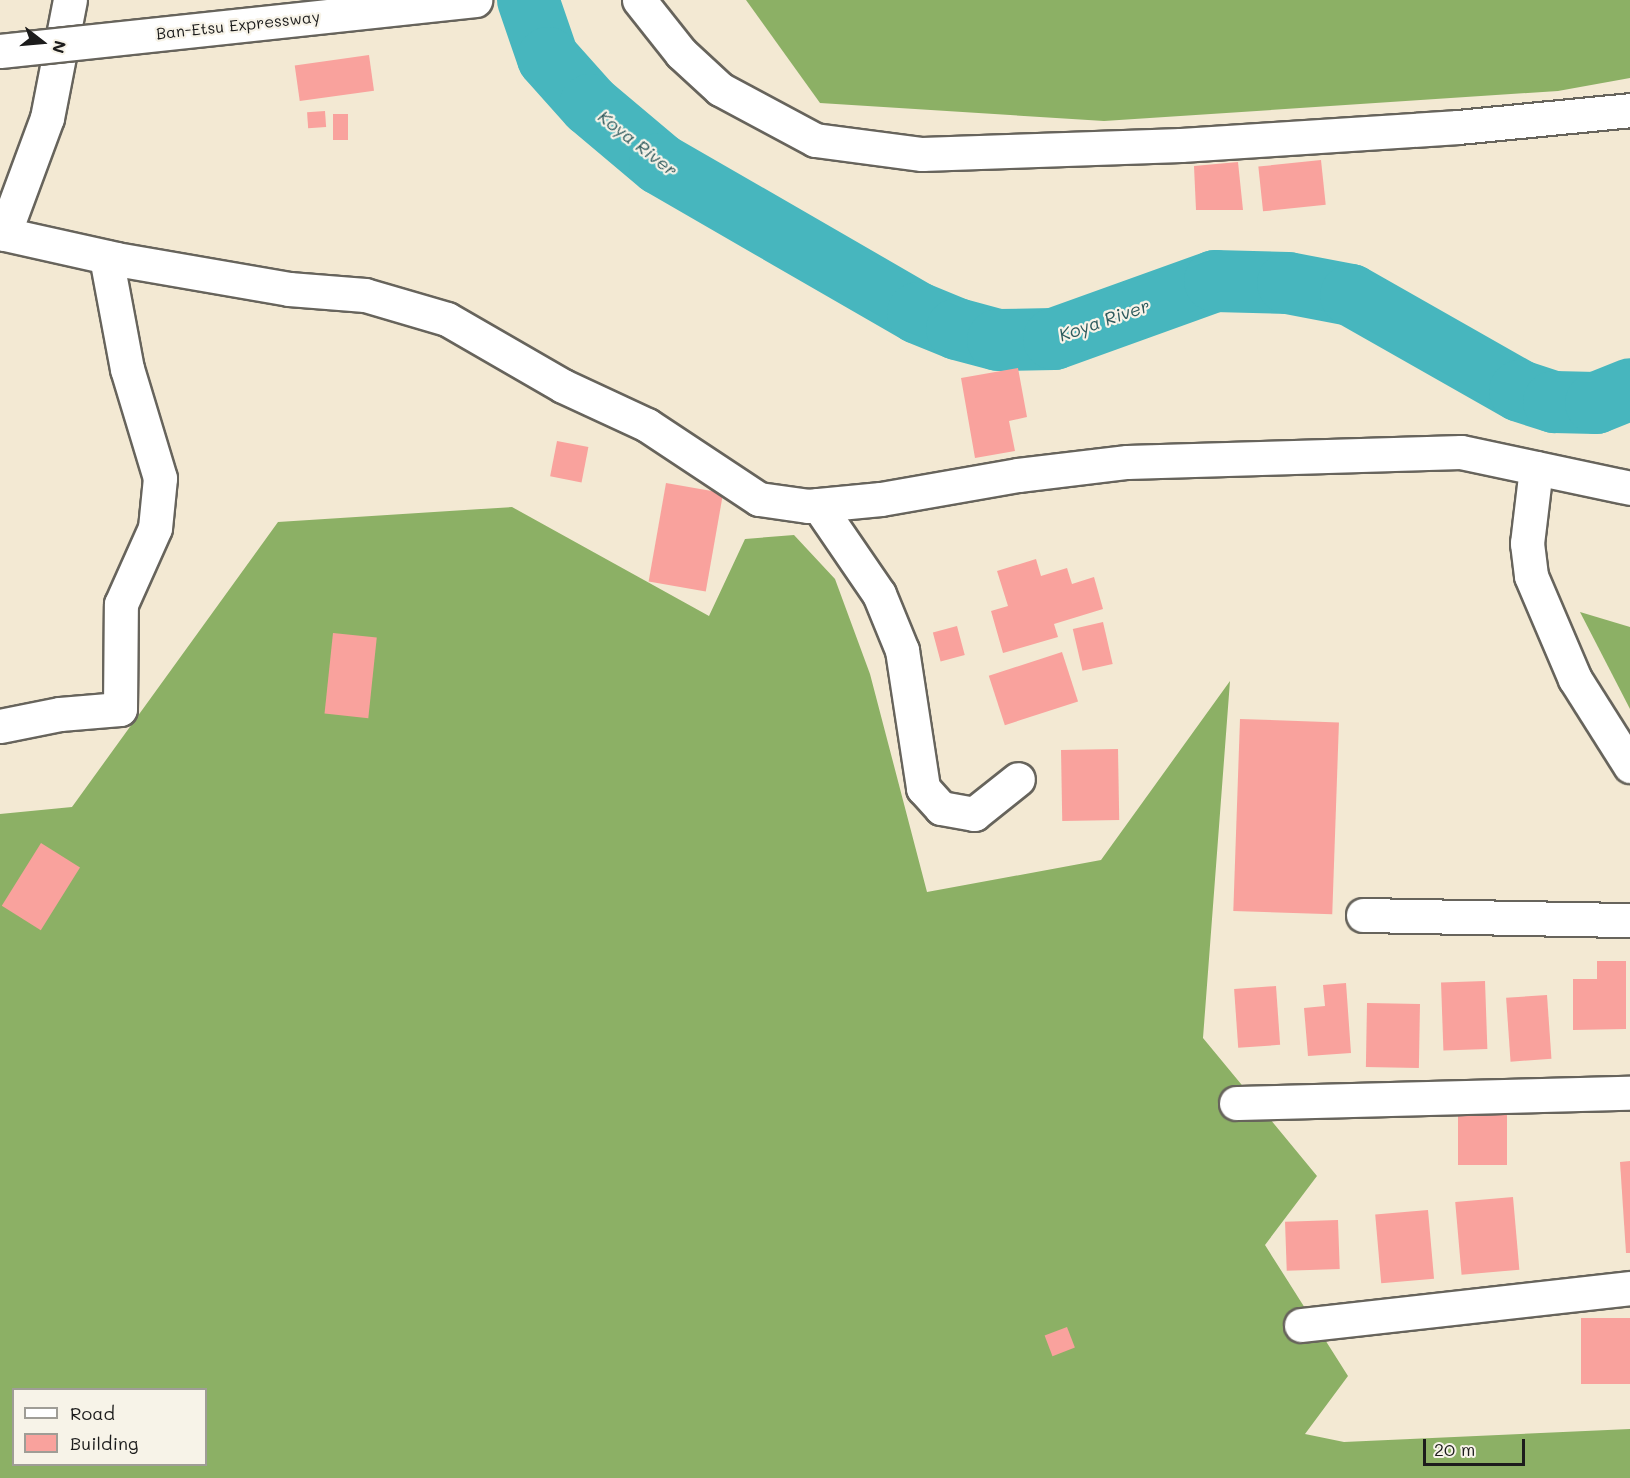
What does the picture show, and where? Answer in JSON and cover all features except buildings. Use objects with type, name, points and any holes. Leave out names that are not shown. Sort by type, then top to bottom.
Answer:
[{"type":"main road","points":[[70,0],[47,118],[2,234],[106,257],[289,289],[365,295],[447,319],[563,386],[647,425],[759,498],[818,505],[1127,462],[1461,452],[1630,488]]},
{"type":"main road","name":"Ban-Etsu Expressway","points":[[0,51],[475,0]]},
{"type":"main road","points":[[639,0],[681,52],[720,89],[815,140],[922,154],[1227,142],[1458,127],[1630,110]]},
{"type":"main road","points":[[0,726],[60,714],[120,709],[122,604],[155,528],[160,478],[127,369],[106,257]]},
{"type":"main road","points":[[1536,468],[1527,543],[1532,576],[1575,679],[1630,766]]},
{"type":"main road","points":[[818,505],[879,594],[902,650],[923,788],[940,808],[974,814],[1018,779]]},
{"type":"main road","points":[[1363,915],[1630,920]]},
{"type":"main road","points":[[1236,1103],[1630,1093]]},
{"type":"main road","points":[[1301,1325],[1630,1288]]},
{"type":"green space","points":[[746,0],[1630,0],[1630,78],[1558,91],[1104,121],[820,103]]},
{"type":"green space","points":[[512,507],[709,616],[745,539],[794,535],[835,579],[870,674],[927,892],[1101,860],[1230,681],[1203,1038],[1317,1176],[1265,1245],[1348,1376],[1305,1434],[1344,1442],[1630,1429],[1630,1478],[0,1478],[0,814],[72,807],[278,522]]},
{"type":"green space","points":[[1580,612],[1630,627],[1630,709]]},
{"type":"waterway","name":"Koya River","points":[[528,0],[548,58],[590,105],[660,164],[918,313],[957,329],[998,340],[1054,339],[1215,281],[1288,283],[1351,295],[1520,391],[1554,402],[1596,403],[1630,389]]}]
